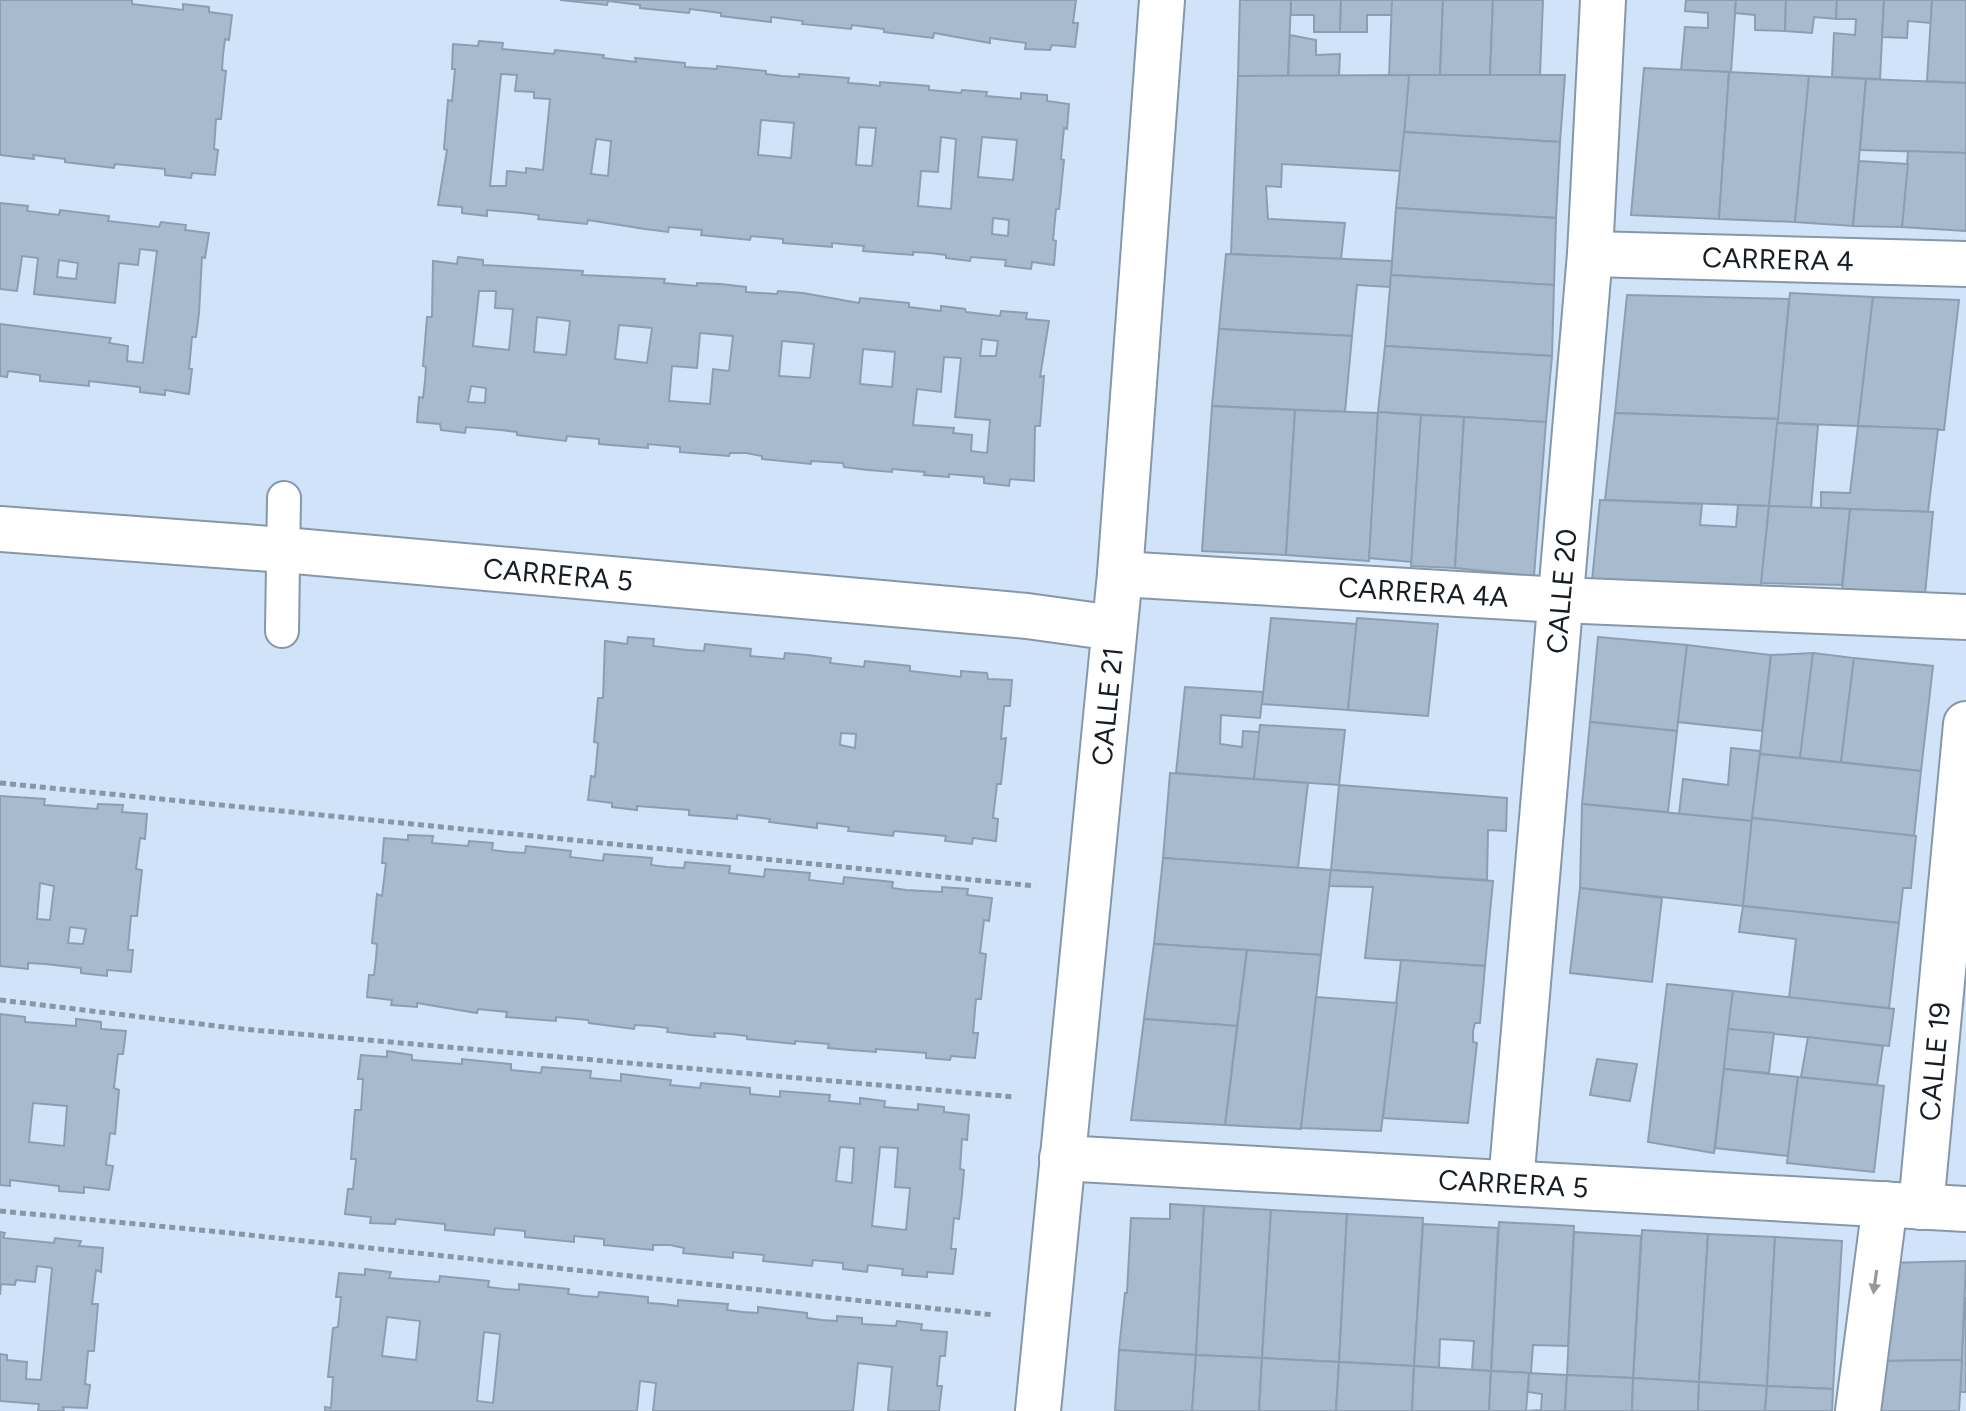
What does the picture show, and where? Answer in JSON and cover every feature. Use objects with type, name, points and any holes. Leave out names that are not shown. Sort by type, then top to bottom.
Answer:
[{"type":"street","name":"CALLE 21","points":[[1038,1411],[1120,574],[1162,0]]},
{"type":"street","name":"CALLE 20","points":[[1511,1183],[1590,254],[1603,0]]},
{"type":"street","name":"CARRERA 4","points":[[1590,254],[1966,264]]},
{"type":"street","name":"CARRERA 5","points":[[0,529],[284,550],[1027,616],[1114,628]]},
{"type":"street","name":"CARRERA 4A","points":[[1120,574],[1560,600],[1966,617]]},
{"type":"street","name":"CALLE 19","points":[[1858,1411],[1903,1206],[1966,724]]},
{"type":"street","name":"CARRERA 5","points":[[1062,1158],[1966,1209]]},
{"type":"lane","points":[[282,631],[284,498]]},
{"type":"path","points":[[0,783],[1088,891]]},
{"type":"path","points":[[0,1000],[242,1029],[1067,1102]]},
{"type":"path","points":[[0,1211],[1047,1320]]},
{"type":"building","points":[[0,0],[132,0],[132,4],[183,10],[183,4],[209,7],[209,12],[232,15],[229,40],[225,39],[223,55],[222,70],[226,71],[221,119],[216,119],[214,149],[218,150],[215,175],[192,173],[191,178],[165,175],[165,169],[115,164],[114,168],[33,155],[34,159],[0,155]]},
{"type":"building","points":[[560,0],[1076,0],[1073,23],[1078,23],[1075,47],[1052,45],[1050,50],[1025,49],[1026,43],[990,38],[990,43],[934,33],[933,38],[852,25],[851,29],[771,17],[771,22],[690,9],[689,13],[608,1],[607,5]]},
{"type":"building","points":[[1240,0],[1291,0],[1288,76],[1238,76]]},
{"type":"building","points":[[1291,0],[1341,0],[1340,32],[1314,32],[1314,15],[1291,15]]},
{"type":"building","points":[[1341,0],[1392,0],[1392,15],[1367,15],[1367,32],[1340,32]]},
{"type":"building","points":[[1392,0],[1443,0],[1440,75],[1389,76]]},
{"type":"building","points":[[1443,0],[1493,0],[1490,75],[1440,75]]},
{"type":"building","points":[[1493,0],[1543,0],[1540,75],[1490,75]]},
{"type":"building","points":[[1686,0],[1736,0],[1731,72],[1681,70],[1685,27],[1708,28],[1708,13],[1685,11]]},
{"type":"building","points":[[1736,0],[1786,0],[1785,31],[1755,30],[1755,15],[1735,13]]},
{"type":"building","points":[[1786,0],[1837,0],[1836,19],[1814,17],[1812,33],[1785,31]]},
{"type":"building","points":[[1837,0],[1884,0],[1880,79],[1832,77],[1834,33],[1855,35],[1856,19],[1836,19]]},
{"type":"building","points":[[1884,0],[1932,0],[1931,23],[1908,21],[1907,38],[1882,37]]},
{"type":"building","points":[[1932,0],[1966,0],[1966,83],[1927,81]]},
{"type":"building","points":[[1290,35],[1316,40],[1316,55],[1340,54],[1339,76],[1288,76]]},
{"type":"building","points":[[479,41],[503,43],[502,49],[554,54],[555,50],[636,62],[635,58],[685,63],[685,67],[717,69],[717,66],[766,71],[766,74],[782,76],[799,77],[799,74],[849,78],[848,83],[929,86],[929,90],[987,92],[986,96],[1021,99],[1021,93],[1047,95],[1047,101],[1069,104],[1053,240],[1056,241],[1054,265],[1032,262],[1031,269],[1005,266],[1006,260],[971,257],[970,261],[930,253],[913,252],[913,255],[863,251],[864,246],[783,243],[783,239],[751,236],[750,240],[701,235],[702,230],[669,227],[668,232],[588,220],[587,224],[538,219],[539,215],[487,210],[487,216],[462,213],[462,207],[438,205],[447,150],[444,149],[448,100],[452,101],[455,69],[452,69],[453,44],[478,46]],"holes":[[[501,74],[517,75],[515,91],[534,92],[534,98],[550,99],[543,170],[526,168],[526,173],[507,171],[506,186],[490,186]],[[761,120],[794,123],[791,158],[758,155]],[[859,127],[876,128],[872,166],[856,165]],[[941,137],[956,139],[951,209],[918,206],[921,171],[938,172]],[[982,137],[1017,140],[1013,180],[978,177]],[[596,139],[611,141],[608,176],[591,174]],[[993,218],[1009,220],[1008,236],[992,234]]]},
{"type":"building","points":[[1644,68],[1729,72],[1719,219],[1631,215]]},
{"type":"building","points":[[1729,72],[1809,76],[1795,222],[1719,219]]},
{"type":"building","points":[[1409,75],[1565,75],[1560,142],[1404,132]]},
{"type":"building","points":[[1409,75],[1401,171],[1282,164],[1281,187],[1266,186],[1268,219],[1345,223],[1341,259],[1231,254],[1238,76]]},
{"type":"building","points":[[1809,76],[1866,79],[1853,226],[1795,222]]},
{"type":"building","points":[[1866,79],[1966,83],[1966,153],[1860,150]]},
{"type":"building","points":[[1404,132],[1560,142],[1556,218],[1396,208]]},
{"type":"building","points":[[1908,151],[1966,153],[1966,231],[1902,227]]},
{"type":"building","points":[[1859,161],[1908,164],[1902,227],[1853,226]]},
{"type":"building","points":[[0,203],[28,206],[27,211],[59,215],[60,210],[109,216],[108,221],[159,227],[161,222],[186,225],[185,230],[209,233],[205,258],[202,257],[196,337],[192,337],[189,394],[165,390],[165,395],[140,392],[140,387],[89,381],[89,386],[40,381],[40,375],[8,371],[7,377],[0,376],[0,324],[111,338],[109,343],[128,346],[127,361],[143,363],[157,251],[140,249],[138,265],[119,263],[115,303],[34,294],[38,258],[22,256],[17,291],[0,289]],"holes":[[[59,260],[78,263],[76,279],[57,277]]]},
{"type":"building","points":[[1396,208],[1556,218],[1554,285],[1391,275]]},
{"type":"building","points":[[1226,254],[1392,261],[1390,287],[1357,285],[1352,336],[1219,329]]},
{"type":"building","points":[[458,257],[483,260],[483,265],[665,279],[664,283],[697,286],[697,283],[746,287],[746,292],[803,293],[859,303],[860,298],[909,303],[909,307],[941,311],[941,306],[1000,316],[1001,311],[1027,313],[1026,319],[1049,321],[1040,377],[1044,376],[1040,426],[1035,426],[1034,481],[1010,479],[1009,486],[984,483],[984,477],[924,475],[925,472],[892,469],[892,472],[868,470],[844,467],[843,463],[811,461],[811,464],[762,459],[762,456],[746,453],[730,453],[729,456],[680,452],[680,447],[599,444],[599,439],[567,436],[566,441],[466,427],[465,433],[441,430],[440,424],[417,422],[419,397],[423,398],[425,381],[426,367],[423,366],[427,317],[432,317],[433,261],[457,264]],"holes":[[[479,291],[496,291],[495,308],[513,309],[509,350],[473,346]],[[537,317],[570,321],[566,355],[534,352]],[[619,325],[652,328],[647,363],[615,359]],[[700,333],[733,336],[729,371],[713,369],[710,404],[669,401],[672,366],[697,368]],[[982,339],[998,341],[996,356],[980,356]],[[782,341],[814,344],[810,378],[779,376]],[[863,349],[895,352],[892,387],[860,384]],[[944,357],[961,358],[955,417],[990,420],[987,453],[971,451],[972,435],[953,433],[954,428],[913,425],[917,389],[941,392]],[[471,386],[486,388],[485,403],[468,402]]]},
{"type":"building","points":[[1391,275],[1554,285],[1552,356],[1385,346]]},
{"type":"building","points":[[1790,293],[1873,297],[1858,426],[1777,423]]},
{"type":"building","points":[[1627,295],[1789,299],[1778,419],[1615,413]]},
{"type":"building","points":[[1873,297],[1959,300],[1944,430],[1858,426]]},
{"type":"building","points":[[1219,329],[1352,336],[1345,412],[1212,406]]},
{"type":"building","points":[[1385,346],[1552,356],[1546,422],[1378,412]]},
{"type":"building","points":[[1212,406],[1295,410],[1286,555],[1202,551]]},
{"type":"building","points":[[1295,410],[1378,413],[1369,561],[1286,555]]},
{"type":"building","points":[[1378,412],[1421,415],[1412,562],[1369,558]]},
{"type":"building","points":[[1615,413],[1778,419],[1769,506],[1605,500]]},
{"type":"building","points":[[1421,415],[1464,417],[1455,568],[1411,566]]},
{"type":"building","points":[[1464,417],[1546,422],[1534,576],[1455,568]]},
{"type":"building","points":[[1777,423],[1818,425],[1811,508],[1769,506]]},
{"type":"building","points":[[1858,426],[1938,429],[1928,512],[1821,508],[1821,492],[1850,493]]},
{"type":"building","points":[[1600,500],[1702,504],[1700,525],[1736,527],[1738,505],[1769,506],[1761,589],[1592,581]]},
{"type":"building","points":[[1769,506],[1850,509],[1842,585],[1761,583]]},
{"type":"building","points":[[1850,509],[1933,512],[1925,594],[1842,591]]},
{"type":"building","points":[[1271,618],[1357,624],[1348,710],[1262,704]]},
{"type":"building","points":[[1357,618],[1438,624],[1428,716],[1348,710]]},
{"type":"building","points":[[628,637],[654,639],[653,646],[687,650],[704,651],[705,644],[751,649],[750,656],[784,659],[785,653],[808,655],[831,658],[830,663],[864,667],[865,661],[910,666],[910,671],[961,677],[961,671],[987,673],[988,679],[1012,680],[1010,706],[1004,706],[1001,739],[1006,738],[1001,784],[997,784],[993,818],[998,819],[996,841],[973,838],[972,844],[945,841],[946,836],[894,831],[893,836],[848,831],[849,827],[817,823],[817,828],[737,815],[737,819],[689,815],[689,810],[637,806],[637,810],[588,800],[591,776],[595,777],[598,743],[594,742],[598,698],[603,698],[605,641],[627,644]],"holes":[[[841,733],[856,734],[855,748],[840,745]]]},
{"type":"building","points":[[1598,637],[1687,645],[1677,731],[1590,722]]},
{"type":"building","points":[[1687,645],[1771,655],[1762,731],[1678,722]]},
{"type":"building","points":[[1813,653],[1800,758],[1760,754],[1771,655]]},
{"type":"building","points":[[1813,653],[1854,658],[1841,762],[1800,758]]},
{"type":"building","points":[[1854,658],[1933,666],[1921,771],[1841,762]]},
{"type":"building","points":[[1185,687],[1263,692],[1260,718],[1221,715],[1220,744],[1242,747],[1243,731],[1260,732],[1254,779],[1176,773]]},
{"type":"building","points":[[1590,722],[1677,731],[1668,812],[1582,804]]},
{"type":"building","points":[[1260,725],[1345,730],[1339,785],[1254,779]]},
{"type":"building","points":[[1731,748],[1760,751],[1752,821],[1679,814],[1683,779],[1728,785]]},
{"type":"building","points":[[1760,754],[1921,771],[1914,836],[1752,818]]},
{"type":"building","points":[[1170,773],[1308,783],[1298,868],[1163,858]]},
{"type":"building","points":[[1339,785],[1507,798],[1506,831],[1488,830],[1487,880],[1331,870]]},
{"type":"building","points":[[0,796],[45,799],[44,805],[97,809],[98,804],[123,805],[122,812],[147,814],[145,839],[140,838],[136,869],[142,870],[137,916],[131,916],[128,950],[133,950],[131,972],[107,970],[107,976],[81,973],[81,968],[45,964],[28,963],[28,969],[0,966]],"holes":[[[40,883],[54,886],[50,920],[37,919]],[[70,927],[86,929],[83,944],[68,943]]]},
{"type":"building","points":[[1582,804],[1752,821],[1743,906],[1580,888]]},
{"type":"building","points":[[1752,818],[1916,836],[1911,888],[1903,888],[1899,923],[1743,906]]},
{"type":"building","points":[[408,835],[433,836],[432,843],[468,846],[469,841],[493,843],[492,850],[508,852],[525,853],[526,846],[571,851],[570,857],[603,861],[604,854],[652,858],[651,865],[667,867],[684,868],[685,862],[730,866],[729,873],[764,877],[765,869],[810,873],[809,880],[843,884],[844,877],[893,882],[892,888],[906,890],[942,892],[942,887],[968,889],[967,895],[992,898],[989,921],[984,920],[980,953],[986,954],[981,999],[976,999],[973,1033],[978,1033],[975,1058],[926,1058],[926,1053],[828,1048],[829,1044],[795,1041],[795,1044],[747,1039],[747,1036],[731,1034],[714,1033],[715,1037],[691,1035],[667,1032],[668,1028],[635,1025],[634,1029],[556,1017],[556,1021],[506,1017],[507,1012],[478,1009],[477,1013],[417,1003],[417,1007],[391,1005],[392,1000],[367,997],[369,975],[374,975],[376,958],[377,944],[372,943],[377,894],[382,896],[386,863],[382,863],[384,838],[408,840]]},
{"type":"building","points":[[1163,858],[1331,870],[1321,955],[1154,944]]},
{"type":"building","points":[[1331,870],[1493,881],[1485,966],[1365,958],[1373,887],[1329,886]]},
{"type":"building","points":[[1580,888],[1662,898],[1652,982],[1570,973]]},
{"type":"building","points":[[1743,906],[1899,923],[1889,1008],[1789,998],[1796,939],[1739,932]]},
{"type":"building","points":[[1154,944],[1247,950],[1237,1026],[1144,1019]]},
{"type":"building","points":[[1247,950],[1321,955],[1301,1129],[1225,1125]]},
{"type":"building","points":[[1401,960],[1485,966],[1480,1023],[1475,1023],[1473,1031],[1473,1042],[1477,1043],[1468,1123],[1383,1118]]},
{"type":"building","points":[[1667,984],[1733,991],[1714,1153],[1648,1142]]},
{"type":"building","points":[[1733,991],[1894,1009],[1889,1046],[1728,1029]]},
{"type":"building","points":[[1316,997],[1397,1003],[1381,1131],[1301,1128]]},
{"type":"building","points":[[0,1014],[25,1017],[25,1022],[76,1026],[76,1019],[101,1022],[101,1029],[126,1031],[123,1054],[118,1054],[114,1088],[119,1090],[115,1134],[110,1133],[106,1165],[113,1166],[109,1190],[84,1187],[84,1193],[59,1191],[59,1186],[10,1180],[10,1186],[0,1185]],"holes":[[[33,1103],[67,1106],[64,1146],[29,1142]]]},
{"type":"building","points":[[1144,1019],[1237,1026],[1225,1125],[1131,1120]]},
{"type":"building","points":[[1728,1029],[1774,1033],[1769,1073],[1724,1069]]},
{"type":"building","points":[[1808,1037],[1883,1046],[1877,1085],[1801,1077]]},
{"type":"building","points":[[387,1051],[412,1055],[412,1060],[462,1064],[462,1059],[511,1064],[511,1070],[541,1073],[542,1067],[591,1071],[590,1078],[621,1081],[621,1074],[671,1080],[670,1085],[700,1088],[701,1083],[750,1088],[750,1094],[780,1097],[780,1091],[830,1095],[829,1101],[860,1104],[860,1098],[885,1101],[884,1107],[918,1110],[918,1104],[944,1107],[944,1112],[969,1115],[967,1140],[962,1139],[960,1169],[964,1170],[959,1219],[954,1218],[951,1249],[956,1249],[953,1274],[927,1272],[927,1277],[902,1275],[903,1269],[868,1265],[867,1272],[843,1269],[843,1263],[813,1260],[812,1266],[763,1261],[764,1255],[733,1252],[733,1258],[683,1253],[684,1248],[670,1245],[653,1245],[653,1250],[604,1245],[604,1239],[574,1236],[574,1242],[525,1237],[525,1231],[495,1228],[494,1235],[445,1230],[445,1224],[396,1219],[395,1224],[370,1223],[371,1217],[345,1214],[348,1189],[353,1189],[356,1159],[351,1159],[355,1110],[361,1110],[363,1079],[358,1079],[361,1055],[387,1057]],"holes":[[[840,1147],[854,1148],[852,1183],[836,1181]],[[880,1147],[898,1148],[895,1187],[910,1188],[906,1230],[872,1226]]]},
{"type":"building","points":[[1597,1059],[1637,1064],[1630,1101],[1590,1095]]},
{"type":"building","points":[[1724,1069],[1798,1077],[1788,1156],[1715,1148]]},
{"type":"building","points":[[1798,1077],[1884,1086],[1874,1172],[1787,1163]]},
{"type":"building","points":[[1170,1204],[1204,1206],[1196,1355],[1119,1350],[1127,1293],[1131,1218],[1170,1219]]},
{"type":"building","points":[[1204,1206],[1271,1210],[1262,1358],[1196,1355]]},
{"type":"building","points":[[1271,1210],[1347,1214],[1339,1362],[1262,1358]]},
{"type":"building","points":[[1347,1214],[1423,1218],[1414,1366],[1339,1362]]},
{"type":"building","points":[[1499,1222],[1574,1226],[1568,1346],[1533,1345],[1531,1373],[1491,1371]]},
{"type":"building","points":[[1423,1224],[1498,1228],[1491,1371],[1472,1370],[1474,1341],[1440,1339],[1439,1368],[1414,1366]]},
{"type":"building","points":[[1642,1230],[1708,1234],[1699,1382],[1633,1378]]},
{"type":"building","points":[[0,1232],[5,1233],[3,1238],[54,1243],[55,1238],[81,1241],[79,1246],[103,1248],[101,1272],[96,1270],[92,1304],[98,1304],[94,1351],[88,1351],[85,1384],[90,1385],[87,1408],[63,1407],[64,1411],[38,1411],[39,1404],[0,1401],[0,1354],[7,1355],[7,1360],[27,1362],[26,1379],[41,1380],[52,1268],[37,1266],[35,1282],[16,1280],[15,1285],[1,1284],[0,1295]]},
{"type":"building","points":[[1574,1232],[1641,1236],[1633,1378],[1567,1375]]},
{"type":"building","points":[[1708,1234],[1775,1237],[1767,1386],[1699,1382]]},
{"type":"building","points":[[1775,1237],[1842,1241],[1833,1389],[1767,1386]]},
{"type":"building","points":[[1966,1261],[1962,1360],[1877,1361],[1884,1263]]},
{"type":"building","points":[[365,1269],[391,1272],[389,1278],[439,1282],[440,1276],[489,1281],[488,1287],[504,1289],[519,1290],[519,1284],[569,1289],[568,1294],[584,1296],[598,1297],[599,1292],[648,1297],[648,1303],[678,1306],[678,1300],[728,1304],[727,1310],[743,1312],[758,1313],[758,1307],[807,1313],[807,1318],[822,1320],[837,1321],[837,1316],[862,1318],[862,1324],[896,1326],[897,1321],[922,1324],[921,1330],[947,1332],[945,1356],[940,1356],[937,1386],[942,1386],[939,1411],[888,1411],[892,1367],[858,1363],[853,1411],[653,1411],[656,1383],[640,1381],[637,1411],[325,1411],[325,1407],[331,1408],[333,1377],[328,1377],[333,1328],[338,1327],[341,1297],[336,1297],[339,1273],[365,1275]],"holes":[[[387,1317],[420,1321],[416,1360],[382,1356]],[[484,1332],[500,1334],[493,1403],[477,1401]]]},
{"type":"building","points":[[1965,1298],[1966,1392],[1960,1392]]},
{"type":"building","points":[[1119,1350],[1196,1355],[1192,1411],[1115,1411]]},
{"type":"building","points":[[1196,1355],[1262,1358],[1259,1411],[1192,1411]]},
{"type":"building","points":[[1262,1358],[1339,1362],[1336,1411],[1259,1411]]},
{"type":"building","points":[[1962,1360],[1959,1411],[1875,1411],[1881,1361]]},
{"type":"building","points":[[1339,1362],[1414,1366],[1412,1411],[1336,1411]]},
{"type":"building","points":[[1414,1366],[1491,1371],[1489,1411],[1412,1411]]},
{"type":"building","points":[[1491,1371],[1529,1373],[1526,1411],[1489,1411]]},
{"type":"building","points":[[1529,1373],[1567,1375],[1565,1411],[1526,1411],[1541,1410],[1542,1394],[1528,1392]]},
{"type":"building","points":[[1567,1375],[1633,1378],[1632,1411],[1565,1411]]},
{"type":"building","points":[[1633,1378],[1699,1382],[1698,1411],[1632,1411]]},
{"type":"building","points":[[1699,1382],[1767,1386],[1765,1411],[1698,1411]]},
{"type":"building","points":[[1767,1386],[1833,1389],[1832,1411],[1765,1411]]}]
